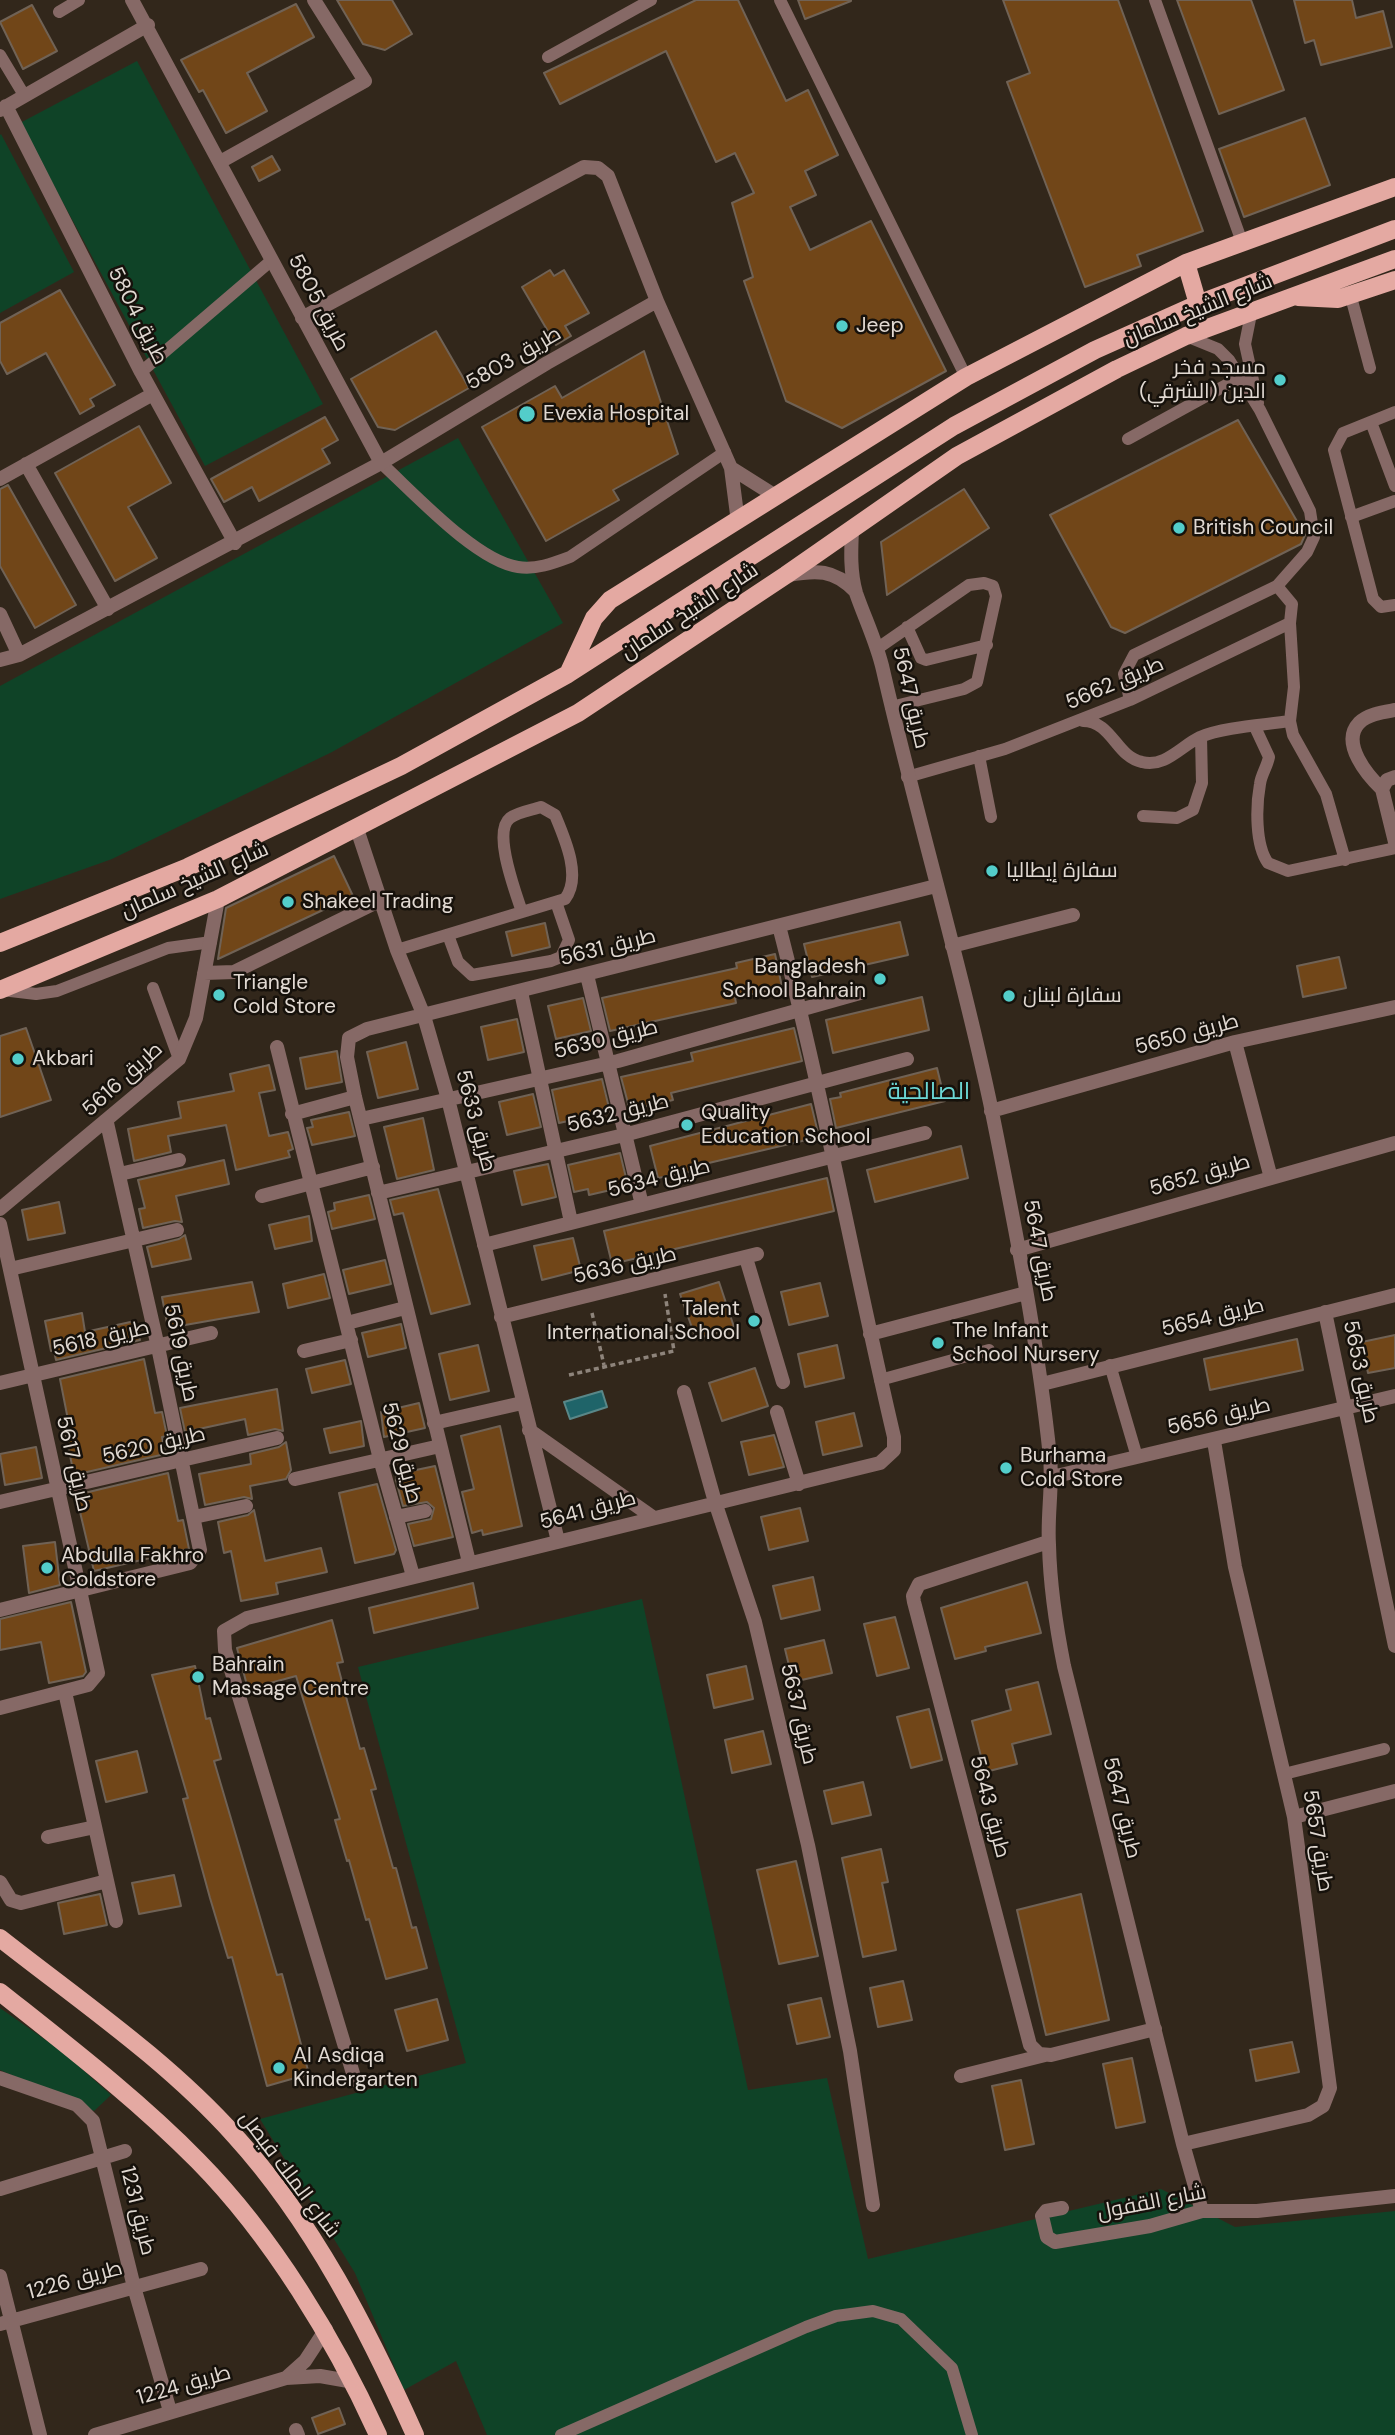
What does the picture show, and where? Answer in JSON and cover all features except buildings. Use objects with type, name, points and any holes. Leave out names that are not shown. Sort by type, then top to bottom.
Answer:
[{"type":"main road","points":[[568,674],[594,618],[610,600],[966,377],[1186,263],[1395,187]]},
{"type":"main road","name":"شارع الشيخ سلمان","points":[[2,941],[188,867],[401,766],[568,674],[682,604],[778,536],[954,426],[1095,350],[1198,304],[1395,229]]},
{"type":"main road","name":"شارع الشيخ سلمان","points":[[1,990],[218,899],[578,713],[786,575],[957,456],[1116,369],[1186,336],[1395,259]]},
{"type":"main road","points":[[1186,263],[1198,304]]},
{"type":"main road","points":[[1295,297],[1325,300],[1351,297],[1395,281]]},
{"type":"main road","name":"شارع الملك فيصل","points":[[0,1938],[163,2065],[236,2137],[290,2208],[336,2278],[380,2357],[415,2435]]},
{"type":"main road","points":[[0,1992],[136,2102],[200,2162],[248,2220],[326,2329],[378,2435]]},
{"type":"street","name":"طريق 5805","points":[[132,0],[381,463]]},
{"type":"street","points":[[220,162],[365,81],[314,0]]},
{"type":"street","name":"طريق 5804","points":[[148,26],[3,108],[141,372],[235,543]]},
{"type":"street","points":[[302,318],[584,167],[598,168],[608,176],[657,301],[725,452],[731,468],[738,522]]},
{"type":"street","name":"طريق 5803","points":[[0,660],[19,655],[235,543],[381,463],[547,363],[657,301]]},
{"type":"street","points":[[0,479],[153,394]]},
{"type":"street","points":[[26,464],[108,609]]},
{"type":"street","points":[[731,468],[777,497]]},
{"type":"street","name":"طريق 5647","points":[[852,530],[851,565],[856,592],[878,648],[907,777],[952,946],[992,1111],[1026,1293],[1042,1384],[1052,1477],[1048,1542],[1054,1616],[1064,1666],[1202,2211]]},
{"type":"street","points":[[786,575],[816,570],[831,573],[856,592]]},
{"type":"street","points":[[0,614],[19,655]]},
{"type":"street","points":[[1395,710],[1370,716],[1356,728],[1353,739],[1361,765],[1382,789],[1395,842]]},
{"type":"street","points":[[1382,789],[1387,780],[1395,777]]},
{"type":"street","name":"طريق 5633","points":[[357,829],[397,950],[424,1016],[448,1099],[558,1541]]},
{"type":"street","name":"طريق 5631","points":[[470,1562],[405,1308],[355,1097],[346,1057],[349,1038],[367,1029],[936,886]]},
{"type":"street","name":"طريق 5616","points":[[0,1209],[107,1123],[179,1059],[192,1031],[218,899]]},
{"type":"street","points":[[204,973],[234,972],[381,900]]},
{"type":"street","points":[[952,946],[1073,915]]},
{"type":"street","name":"طريق 5641","points":[[355,2080],[223,1640],[225,1631],[247,1618],[651,1516],[799,1484],[880,1463],[890,1456],[895,1443],[819,1083],[779,926]]},
{"type":"street","points":[[587,975],[642,1205]]},
{"type":"street","points":[[521,992],[558,1151],[571,1222]]},
{"type":"street","name":"طريق 5630","points":[[361,1119],[607,1063],[860,993]]},
{"type":"street","name":"طريق 5650","points":[[992,1111],[1235,1042],[1395,1007]]},
{"type":"street","points":[[1235,1042],[1271,1178]]},
{"type":"street","name":"طريق 5629","points":[[277,1047],[380,1459],[413,1576]]},
{"type":"street","name":"طريق 5632","points":[[378,1192],[624,1135],[907,1059]]},
{"type":"street","points":[[292,1114],[355,1097]]},
{"type":"street","name":"طريق 5619","points":[[0,1610],[190,1563],[200,1550],[158,1347],[107,1123]]},
{"type":"street","name":"طريق 5634","points":[[484,1245],[925,1133]]},
{"type":"street","name":"طريق 5652","points":[[1017,1250],[1395,1143]]},
{"type":"street","points":[[120,1174],[178,1160]]},
{"type":"street","points":[[262,1196],[373,1167]]},
{"type":"street","name":"طريق 5617","points":[[0,1224],[31,1377],[98,1673],[88,1685],[0,1708]]},
{"type":"street","points":[[10,1269],[177,1230]]},
{"type":"street","name":"طريق 5636","points":[[501,1317],[663,1280],[752,1256],[783,1382]]},
{"type":"street","points":[[870,1334],[1026,1293]]},
{"type":"street","name":"طريق 5654","points":[[1042,1384],[1395,1295]]},
{"type":"street","points":[[347,1323],[405,1308]]},
{"type":"street","name":"طريق 5653","points":[[1325,1312],[1395,1646]]},
{"type":"street","name":"طريق 5618","points":[[0,1383],[211,1334]]},
{"type":"street","points":[[304,1351],[351,1340]]},
{"type":"street","name":"طريق 5637","points":[[684,1392],[715,1502],[755,1622],[824,1914],[850,2051],[873,2205]]},
{"type":"street","name":"طريق 5656","points":[[1052,1477],[1214,1441],[1395,1396]]},
{"type":"street","points":[[434,1423],[522,1403]]},
{"type":"street","points":[[777,1412],[799,1484]]},
{"type":"street","points":[[529,1430],[651,1516]]},
{"type":"street","name":"طريق 5620","points":[[0,1502],[277,1438]]},
{"type":"street","name":"طريق 5657","points":[[1183,2144],[1308,2116],[1323,2106],[1329,2094],[1294,1817],[1235,1567],[1214,1441]]},
{"type":"street","points":[[295,1479],[440,1446]]},
{"type":"street","points":[[194,1517],[246,1506]]},
{"type":"street","points":[[396,1517],[425,1511]]},
{"type":"street","name":"طريق 5643","points":[[1045,2055],[1034,2051],[1028,2038],[913,1595],[919,1584],[1048,1542]]},
{"type":"street","points":[[65,1692],[116,1921]]},
{"type":"street","points":[[1294,1817],[1395,1791]]},
{"type":"street","points":[[48,1837],[95,1827]]},
{"type":"street","points":[[0,1882],[11,1900],[22,1903],[107,1881]]},
{"type":"street","points":[[961,2076],[1155,2029]]},
{"type":"street","name":"طريق 1231","points":[[0,2078],[78,2105],[93,2121],[134,2287],[170,2412]]},
{"type":"street","points":[[0,2189],[125,2151]]},
{"type":"street","name":"شارع القفول","points":[[1062,2208],[1049,2209],[1042,2216],[1050,2241],[1150,2225],[1202,2211],[1257,2211],[1395,2196]]},
{"type":"street","name":"طريق 1226","points":[[7,2322],[201,2269]]},
{"type":"street","points":[[0,2276],[7,2322],[40,2435]]},
{"type":"street","name":"طريق 1224","points":[[286,2378],[305,2361],[326,2329]]},
{"type":"street","name":"طريق 1224","points":[[94,2435],[286,2378],[320,2376],[354,2382]]},
{"type":"lane","points":[[60,12],[79,0]]},
{"type":"lane","points":[[548,57],[651,0]]},
{"type":"lane","points":[[780,0],[966,377]]},
{"type":"lane","points":[[1155,0],[1242,242]]},
{"type":"lane","points":[[0,55],[24,95]]},
{"type":"lane","points":[[141,372],[272,260]]},
{"type":"lane","points":[[1351,297],[1370,368]]},
{"type":"lane","points":[[1251,314],[1247,323],[1245,344],[1260,410]]},
{"type":"lane","points":[[1130,700],[1124,674],[1134,655],[1277,586],[1307,552],[1315,529],[1310,511],[1260,410],[1239,378],[1219,349],[1186,336]]},
{"type":"lane","points":[[1128,439],[1239,378]]},
{"type":"lane","points":[[1395,412],[1348,430],[1335,444],[1335,455],[1373,599],[1381,607],[1395,605]]},
{"type":"lane","points":[[1371,422],[1395,486]]},
{"type":"lane","points":[[381,463],[486,557],[518,567],[548,565],[570,557],[725,452]]},
{"type":"lane","points":[[1351,517],[1395,501]]},
{"type":"lane","points":[[878,648],[969,585],[984,583],[993,586],[996,596],[980,676],[971,686],[891,707]]},
{"type":"lane","points":[[1277,586],[1292,604],[1290,623],[1294,687],[1290,721],[1293,735],[1326,794],[1345,860]]},
{"type":"lane","name":"طريق 5662","points":[[907,777],[979,756],[1130,700],[1290,623]]},
{"type":"lane","points":[[907,627],[921,658],[926,660],[987,645]]},
{"type":"lane","points":[[1079,720],[1102,725],[1132,758],[1146,763],[1161,761],[1201,737],[1290,721]]},
{"type":"lane","points":[[1255,727],[1269,757],[1261,778],[1258,800],[1261,848],[1268,863],[1288,871],[1395,848]]},
{"type":"lane","points":[[1143,816],[1177,818],[1193,810],[1202,783],[1201,737]]},
{"type":"lane","points":[[979,756],[991,817]]},
{"type":"lane","points":[[397,950],[565,899],[574,880],[555,816],[541,807],[510,818],[504,826],[503,846],[522,912]]},
{"type":"lane","points":[[447,935],[458,962],[472,975],[551,961],[561,957],[569,940],[556,902]]},
{"type":"lane","points":[[1,990],[36,994],[57,992],[168,948],[211,942]]},
{"type":"lane","points":[[153,988],[179,1059]]},
{"type":"lane","points":[[880,1380],[989,1350]]},
{"type":"lane","points":[[1110,1365],[1137,1457]]},
{"type":"lane","points":[[1284,1774],[1384,1749]]},
{"type":"lane","points":[[561,2435],[806,2327],[836,2316],[873,2311],[901,2319],[952,2368],[972,2435]]},
{"type":"path","points":[[569,1375],[674,1351],[663,1280]]},
{"type":"path","points":[[588,1296],[604,1365]]},
{"type":"green space","points":[[137,61],[323,404],[205,466],[20,123]]},
{"type":"green space","points":[[0,135],[74,272],[0,313]]},
{"type":"green space","points":[[458,438],[563,623],[332,752],[112,859],[0,899],[0,686]]},
{"type":"green space","points":[[642,1599],[748,2090],[827,2078],[868,2259],[1161,2189],[1235,2227],[1395,2211],[1395,2435],[487,2435],[456,2361],[404,2390],[355,2273],[260,2119],[466,2063],[358,1667]]},
{"type":"green space","points":[[0,2008],[63,2052],[111,2095],[94,2111],[0,2070]]},
{"type":"water","points":[[602,1391],[607,1407],[570,1419],[564,1402]]},
{"type":"place","name":"Jeep","points":[[842,326]]},
{"type":"place","name":"مسجد فخر الدين (الشرقي)","points":[[1280,380]]},
{"type":"place","name":"Evexia Hospital","points":[[527,414]]},
{"type":"place","name":"British Council","points":[[1179,528]]},
{"type":"place","name":"سفارة إيطاليا","points":[[992,871]]},
{"type":"place","name":"Shakeel Trading","points":[[288,902]]},
{"type":"place","name":"Bangladesh School Bahrain","points":[[880,979]]},
{"type":"place","name":"Triangle Cold Store","points":[[219,995]]},
{"type":"place","name":"سفارة لبنان","points":[[1009,996]]},
{"type":"place","name":"Akbari","points":[[18,1059]]},
{"type":"place","name":"Quality Education School","points":[[687,1125]]},
{"type":"place","name":"Talent International School","points":[[754,1321]]},
{"type":"place","name":"The Infant School Nursery","points":[[938,1343]]},
{"type":"place","name":"Burhama Cold Store","points":[[1006,1468]]},
{"type":"place","name":"Abdulla Fakhro Coldstore","points":[[47,1568]]},
{"type":"place","name":"Bahrain Massage Centre","points":[[198,1677]]},
{"type":"place","name":"Al Asdiqa Kindergarten","points":[[279,2068]]},
{"type":"district","name":"الصالحية","points":[[929,1093]]}]
